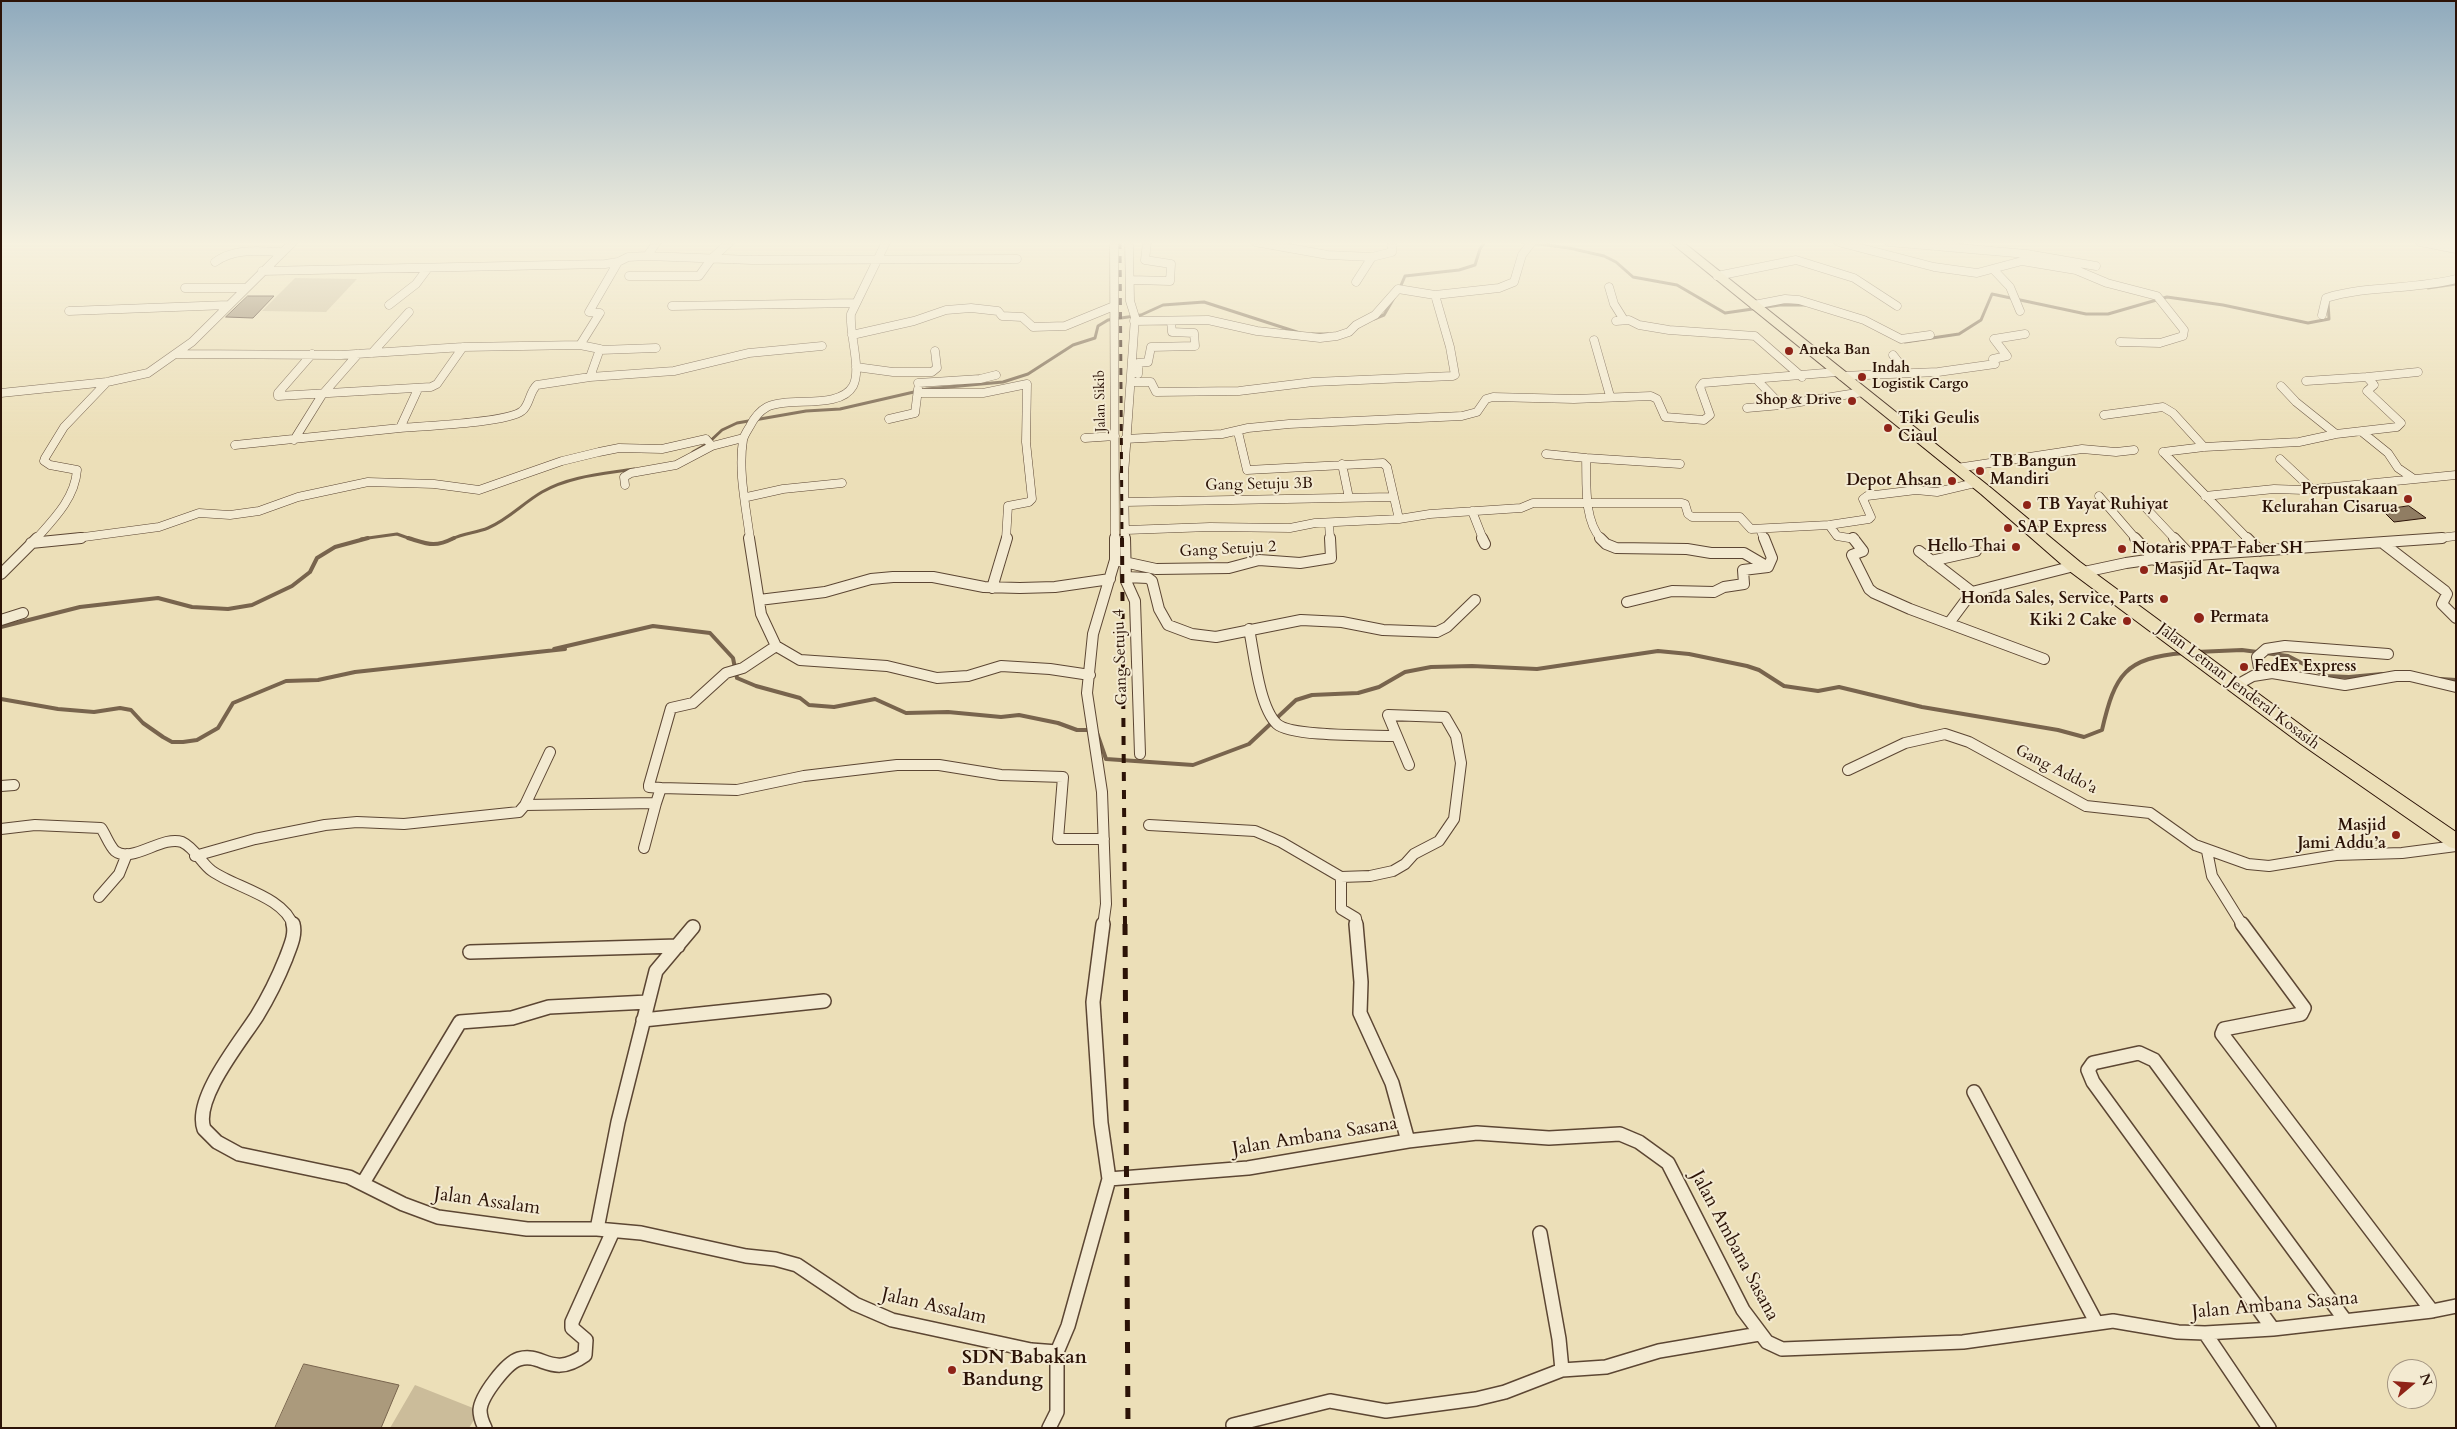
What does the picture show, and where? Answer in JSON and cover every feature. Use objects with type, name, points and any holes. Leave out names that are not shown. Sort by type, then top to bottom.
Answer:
[{"type":"highway","name":"Jalan Letnan Jenderal Kosasih","points":[[1759,309],[2079,569],[2235,686],[2456,842]]},
{"type":"street","points":[[69,311],[130,309]]},
{"type":"street","points":[[1,392],[107,382],[140,376],[178,354],[212,324],[225,309]]},
{"type":"street","points":[[580,345],[600,313],[589,312],[591,309]]},
{"type":"street","points":[[853,309],[851,314],[856,367],[854,386],[847,396],[769,406],[756,415],[743,438],[742,472],[747,497],[752,561],[761,614],[776,646],[800,660],[887,666],[936,678],[968,676],[1000,666],[1050,669],[1090,675]]},
{"type":"street","points":[[852,335],[956,309]]},
{"type":"street","points":[[968,309],[998,311],[1002,316],[1022,317],[1033,327],[1069,325],[1100,309]]},
{"type":"street","name":"Jalan Sikib","points":[[1114,309],[1115,436],[1120,561]]},
{"type":"street","points":[[1049,1428],[1057,1412],[1057,1352],[1068,1326],[1109,1179],[1101,1123],[1093,1002],[1105,911],[1102,792],[1096,763],[1087,693],[1093,634],[1110,579],[1120,561],[1126,530],[1125,439],[1131,382],[1134,316],[1132,309]]},
{"type":"street","points":[[1134,316],[1171,321],[1208,320],[1257,331],[1320,338],[1349,332],[1375,315],[1381,309]]},
{"type":"street","points":[[1131,382],[1151,382],[1156,392],[1239,391],[1313,382],[1452,377],[1455,374],[1450,347],[1439,309]]},
{"type":"street","points":[[1617,309],[1624,320]]},
{"type":"street","points":[[1827,309],[1864,320],[1901,339],[1930,335]]},
{"type":"street","points":[[2120,342],[2150,344],[2167,342],[2183,336],[2184,330],[2169,309]]},
{"type":"street","points":[[2322,315],[2323,309]]},
{"type":"street","points":[[372,353],[409,312]]},
{"type":"street","points":[[1616,321],[1624,320],[1635,322],[1639,325],[1669,330],[1755,336],[1802,377]]},
{"type":"street","points":[[1138,374],[1138,363],[1148,362],[1151,347],[1195,346],[1195,334],[1172,332],[1171,321]]},
{"type":"street","points":[[1125,439],[1238,432],[1248,428],[1289,424],[1462,416],[1477,412],[1486,399],[1493,397],[1574,399],[1610,396],[1651,396],[1657,400],[1665,417],[1704,420],[1709,418],[1710,415],[1701,384],[1840,374],[1907,373],[1967,369],[1995,364],[1993,359],[2007,356],[1994,339],[2025,334]]},
{"type":"street","points":[[1594,340],[1610,396]]},
{"type":"street","points":[[178,354],[358,354],[463,347],[580,345],[596,347],[600,350],[656,348]]},
{"type":"street","points":[[235,445],[400,428],[472,423],[520,413],[526,408],[533,387],[537,385],[590,377],[674,371],[749,353],[822,346]]},
{"type":"street","points":[[312,354],[277,395],[322,395],[431,387],[437,384],[463,347]]},
{"type":"street","points":[[590,377],[600,350]]},
{"type":"street","points":[[856,367],[919,373],[936,370],[935,352]]},
{"type":"street","points":[[294,440],[322,395],[358,354]]},
{"type":"street","points":[[1893,355],[1907,373]]},
{"type":"street","points":[[2306,381],[2418,372]]},
{"type":"street","points":[[889,419],[913,415],[919,373]]},
{"type":"street","points":[[918,389],[996,375]]},
{"type":"street","points":[[2260,551],[2164,452],[2204,447],[2298,442],[2336,434],[2362,432],[2401,425],[2369,394],[2368,389],[2374,384],[2367,377]]},
{"type":"street","points":[[1756,379],[1781,405]]},
{"type":"street","points":[[1,574],[31,543],[64,505],[71,494],[78,472],[74,468],[46,463],[44,458],[64,427],[107,382]]},
{"type":"street","points":[[918,389],[983,393],[1027,384],[1026,468],[1032,499],[1029,502],[1008,506],[1007,536],[992,588]]},
{"type":"street","points":[[2281,386],[2296,402],[2336,434]]},
{"type":"street","points":[[400,428],[418,389]]},
{"type":"street","points":[[1747,408],[1781,405],[1863,392]]},
{"type":"street","points":[[2104,415],[2163,407],[2173,413],[2204,447]]},
{"type":"street","points":[[1238,432],[1247,470],[1384,463],[1387,467],[1400,519]]},
{"type":"street","points":[[2362,432],[2388,453],[2398,468],[2414,479]]},
{"type":"street","points":[[1085,438],[1115,436]]},
{"type":"street","points":[[31,543],[159,527],[198,513],[230,515],[259,511],[298,497],[368,482],[434,484],[471,491],[479,490],[554,464],[619,448],[662,449],[743,438]]},
{"type":"street","points":[[625,485],[624,479],[627,475],[676,465],[710,443]]},
{"type":"street","points":[[1957,468],[2082,449],[2116,452],[2134,450]]},
{"type":"street","points":[[1546,454],[1680,464]]},
{"type":"street","points":[[1586,458],[1587,502],[1597,532],[1605,543],[1612,548],[1687,549],[1711,553],[1744,553],[1768,567]]},
{"type":"street","points":[[2280,459],[2312,489]]},
{"type":"street","points":[[1342,464],[1349,498]]},
{"type":"street","points":[[2205,496],[2274,489],[2312,489],[2456,475]]},
{"type":"street","points":[[747,497],[783,489],[842,483]]},
{"type":"street","points":[[1126,530],[1210,527],[1279,529],[1329,523],[1400,519],[1430,514],[1521,508],[1533,503],[1587,502],[1682,503],[1685,504],[1688,514],[1692,517],[1740,517],[1750,528],[1829,525],[1870,519],[1871,516],[1863,499],[1867,496],[1916,490],[1921,493],[1934,492],[1975,483]]},
{"type":"street","points":[[2099,496],[2155,560]]},
{"type":"street","name":"Gang Setuju 3B","points":[[1125,502],[1393,497]]},
{"type":"street","points":[[2145,507],[2190,555]]},
{"type":"street","points":[[1472,511],[1485,544]]},
{"type":"street","name":"Gang Setuju 2","points":[[1120,561],[1156,569],[1228,568],[1260,560],[1300,563],[1330,560],[1332,558],[1329,523]]},
{"type":"street","points":[[1829,525],[1837,536],[1854,536],[1862,552],[1852,555],[1871,591],[1910,609],[2044,659]]},
{"type":"street","points":[[1626,602],[1637,601],[1672,591],[1716,592],[1724,587],[1744,584],[1743,570],[1768,567],[1772,562],[1760,528]]},
{"type":"street","points":[[1948,623],[1972,592],[2079,569],[2190,555],[2384,544],[2456,536]]},
{"type":"street","points":[[2384,544],[2445,591],[2447,594],[2442,604],[2456,618]]},
{"type":"street","points":[[1919,551],[1972,592]]},
{"type":"street","points":[[1932,561],[1976,551]]},
{"type":"street","name":"Gang Setuju 4","points":[[1120,561],[1135,601],[1140,754]]},
{"type":"street","points":[[759,600],[825,592],[871,579],[932,577],[992,588],[1055,587],[1110,579]]},
{"type":"street","points":[[1126,577],[1148,578],[1152,581],[1158,609],[1168,625],[1178,630],[1211,637],[1301,620],[1342,622],[1383,630],[1437,632],[1447,627],[1475,600]]},
{"type":"street","points":[[1,620],[23,613]]},
{"type":"street","points":[[1249,629],[1261,690],[1273,719],[1284,729],[1296,732],[1395,736]]},
{"type":"street","points":[[776,646],[743,668],[726,673],[706,689],[693,703],[671,708],[649,787],[737,790],[804,776],[897,765],[939,765],[1001,776],[1062,777],[1064,779],[1057,831],[1058,840],[1104,839]]},
{"type":"street","points":[[2260,674],[2257,657],[2272,647],[2285,646],[2388,654]]},
{"type":"street","points":[[2235,686],[2260,674],[2280,674],[2318,682],[2345,685],[2396,676],[2410,676],[2456,687]]},
{"type":"street","points":[[1149,825],[1255,831],[1281,842],[1321,868],[1341,877],[1382,874],[1400,868],[1414,854],[1439,841],[1454,819],[1461,764],[1460,746],[1448,721],[1440,716],[1388,716],[1409,765]]},
{"type":"street","name":"Gang Addo'a","points":[[1848,770],[1905,743],[1939,734],[1954,735],[2086,806],[2150,813],[2178,836],[2207,851],[2238,862],[2258,866],[2328,856],[2402,853],[2456,846]]},
{"type":"street","points":[[195,856],[255,839],[318,826],[357,822],[404,824],[517,812],[525,805],[550,752]]},
{"type":"street","points":[[1,786],[14,784]]},
{"type":"street","points":[[644,848],[661,788]]},
{"type":"street","points":[[525,805],[656,804]]},
{"type":"street","points":[[1,829],[35,825],[101,828],[107,834],[113,849],[119,854],[127,854],[119,874],[99,896]]},
{"type":"street","name":"Jalan Assalam","points":[[127,854],[158,844],[178,841],[185,844],[213,872],[284,911],[293,922],[294,929],[269,994],[210,1092],[202,1112],[202,1122],[206,1131],[223,1146],[239,1154],[326,1171],[362,1183],[403,1204],[438,1217],[527,1229],[597,1229],[641,1233],[746,1256],[775,1259],[797,1265],[855,1304],[892,1320],[1031,1350],[1057,1352]]},
{"type":"street","points":[[2207,851],[2212,876],[2216,884],[2246,932],[2304,1008],[2301,1014],[2224,1029],[2222,1034],[2432,1311]]},
{"type":"street","points":[[1341,877],[1341,909],[1356,918],[1361,982],[1360,1013],[1392,1082],[1408,1141]]},
{"type":"street","points":[[597,1229],[618,1122],[656,971],[693,927]]},
{"type":"street","points":[[470,952],[678,946]]},
{"type":"street","points":[[643,1020],[824,1000]]},
{"type":"street","points":[[362,1183],[460,1022],[512,1018],[549,1007],[648,1002]]},
{"type":"street","points":[[2273,1328],[2093,1082],[2088,1070],[2093,1063],[2139,1053],[2154,1060],[2345,1320]]},
{"type":"street","points":[[1974,1092],[2096,1322]]},
{"type":"street","name":"Jalan Ambana Sasana","points":[[1109,1179],[1248,1168],[1408,1141],[1477,1133],[1549,1138],[1620,1134],[1639,1142],[1668,1163],[1743,1310],[1759,1334],[1772,1346],[1794,1350],[1963,1342],[2096,1322],[2127,1323],[2178,1332],[2205,1333],[2273,1328],[2432,1311],[2456,1306]]},
{"type":"street","points":[[486,1428],[479,1412],[481,1402],[514,1361],[521,1358],[565,1367],[578,1362],[585,1355],[586,1340],[572,1328],[572,1322],[613,1230]]},
{"type":"street","points":[[1540,1233],[1559,1339],[1562,1370]]},
{"type":"street","points":[[2205,1333],[2269,1428]]},
{"type":"street","points":[[1233,1424],[1254,1422],[1295,1408],[1330,1401],[1342,1401],[1386,1411],[1476,1399],[1504,1392],[1562,1370],[1606,1366],[1659,1351],[1759,1334]]},
{"type":"shaded area","points":[[264,309],[329,309],[326,312],[262,311]]},
{"type":"shaded area","points":[[304,1364],[399,1385],[381,1428],[275,1428]]},
{"type":"shaded area","points":[[415,1385],[473,1408],[474,1420],[469,1428],[390,1428]]},
{"type":"building","points":[[235,309],[262,309],[253,318],[226,317]]},
{"type":"building","points":[[2409,506],[2426,518],[2394,522],[2382,510]]},
{"type":"waterway","points":[[693,452],[707,444],[722,430],[737,423],[806,411],[840,409],[927,389],[1003,382],[1028,374],[1073,345],[1095,338],[1098,326],[1108,320],[1141,315],[1155,309]]},
{"type":"waterway","points":[[1225,309],[1300,333]]},
{"type":"waterway","points":[[1374,319],[1384,315],[1388,309]]},
{"type":"waterway","points":[[1718,309],[1725,313],[1755,309]]},
{"type":"waterway","points":[[1905,342],[1959,334],[1981,320],[1986,309]]},
{"type":"waterway","points":[[2061,309],[2086,314],[2108,314],[2126,309]]},
{"type":"waterway","points":[[2240,309],[2308,323],[2329,319],[2328,309]]},
{"type":"waterway","points":[[1312,334],[1328,334]]},
{"type":"waterway","points":[[452,539],[496,524],[535,496],[564,482],[587,476],[634,469]]},
{"type":"waterway","points":[[368,538],[397,534],[409,538]]},
{"type":"waterway","points":[[1,627],[80,607],[158,598],[192,607],[228,609],[252,605],[292,586],[310,572],[317,558],[335,547],[368,538]]},
{"type":"waterway","points":[[361,539],[368,538]]},
{"type":"waterway","points":[[409,538],[436,544],[454,538]]},
{"type":"waterway","points":[[1,699],[58,709],[94,712],[120,708],[131,710],[143,723],[163,737],[172,742],[183,742],[197,740],[218,728],[233,703],[286,681],[318,680],[355,672],[565,649],[554,649],[653,626],[710,633],[733,658],[737,678],[756,686],[800,698],[809,705],[834,707],[875,699],[906,713],[948,712],[1001,717],[1019,715],[1058,723],[1077,730],[1092,730]]},
{"type":"waterway","points":[[2196,652],[2242,650],[2288,656],[2327,676],[2349,677],[2382,674]]},
{"type":"waterway","points":[[1097,733],[1106,759],[1193,765],[1249,744],[1296,700],[1312,695],[1358,693],[1379,687],[1405,672],[1431,667],[1472,666],[1537,669],[1658,651],[1689,654],[1747,666],[1759,670],[1784,686],[1818,691],[1839,687],[1922,707],[2058,730],[2084,737],[2102,730],[2112,695],[2118,682],[2126,672],[2148,659],[2184,653]]},
{"type":"waterway","points":[[2441,679],[2456,680]]},
{"type":"railway","points":[[1120,309],[1122,539]]},
{"type":"railway","points":[[1122,538],[1125,926]]},
{"type":"railway","points":[[1125,924],[1128,1428]]},
{"type":"place","name":"Aneka Ban","points":[[1789,351]]},
{"type":"place","name":"Indah Logistik Cargo","points":[[1862,377]]},
{"type":"place","name":"Shop & Drive","points":[[1852,401]]},
{"type":"place","name":"Tiki Geulis Ciaul","points":[[1888,428]]},
{"type":"place","name":"TB Bangun Mandiri","points":[[1980,471]]},
{"type":"place","name":"Depot Ahsan","points":[[1952,481]]},
{"type":"place","name":"Perpustakaan Kelurahan Cisarua","points":[[2408,499]]},
{"type":"place","name":"TB Yayat Ruhiyat","points":[[2027,505]]},
{"type":"place","name":"SAP Express","points":[[2008,528]]},
{"type":"place","name":"Hello Thai","points":[[2016,547]]},
{"type":"place","name":"Notaris PPAT Faber SH","points":[[2122,549]]},
{"type":"place","name":"Masjid At-Taqwa","points":[[2144,570]]},
{"type":"place","name":"Honda Sales, Service, Parts","points":[[2164,599]]},
{"type":"place","name":"Permata","points":[[2199,618]]},
{"type":"place","name":"Kiki 2 Cake","points":[[2127,621]]},
{"type":"place","name":"FedEx Express","points":[[2244,667]]},
{"type":"place","name":"Masjid Jami Addu’a","points":[[2396,835]]},
{"type":"place","name":"SDN Babakan Bandung","points":[[952,1370]]}]
